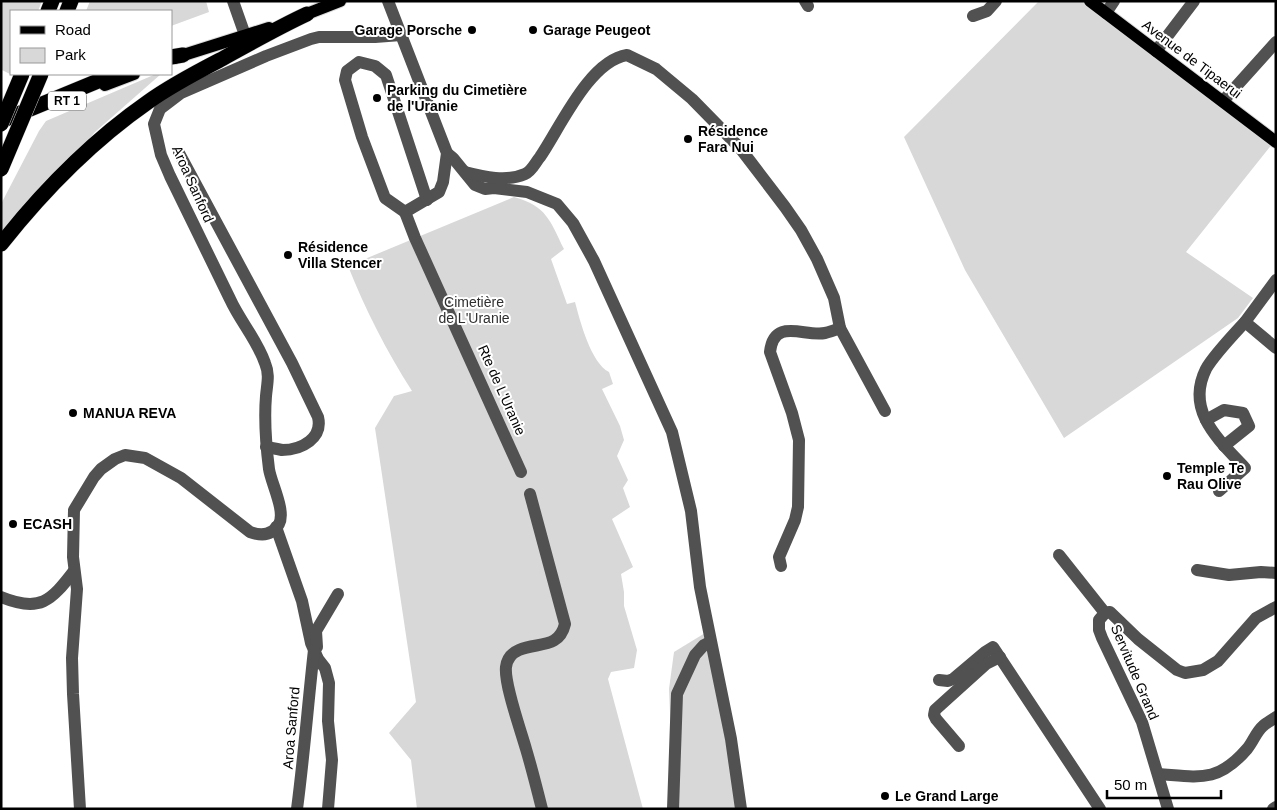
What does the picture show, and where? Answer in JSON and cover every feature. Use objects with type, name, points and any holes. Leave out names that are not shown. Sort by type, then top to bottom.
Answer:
[{"type":"highway","points":[[1,244],[22,218],[75,163],[108,132],[147,102],[171,86],[276,28],[307,14]]},
{"type":"highway","points":[[1,123],[22,75]]},
{"type":"highway","points":[[1,169],[41,75]]},
{"type":"highway","points":[[1,123],[113,75]]},
{"type":"main road","points":[[175,57],[307,14],[326,4],[340,1]]},
{"type":"main road","name":"Avenue de Tipaerui","points":[[1100,6],[1276,142]]},
{"type":"main road","name":"RT 1","points":[[1,129],[132,75]]},
{"type":"street","points":[[233,1],[245,35]]},
{"type":"street","points":[[388,1],[447,153],[475,184],[485,189],[494,188],[527,192],[557,204],[573,223],[594,261],[672,432],[691,511],[700,587],[731,739],[741,809]]},
{"type":"street","points":[[973,16],[988,11],[996,1]]},
{"type":"street","points":[[1100,6],[1114,1]]},
{"type":"street","points":[[1156,51],[1194,1]]},
{"type":"street","name":"Aroa Sanford","points":[[276,527],[279,525],[280,508],[272,484],[266,447],[266,396],[268,384],[266,365],[255,341],[230,300],[170,176],[154,124],[160,109],[180,93],[302,42],[319,37],[401,35]]},
{"type":"street","points":[[1223,101],[1276,42]]},
{"type":"street","points":[[465,172],[505,178],[526,174],[532,169],[550,142],[576,97],[604,65],[626,55],[656,69],[692,99],[740,148],[785,207],[809,245],[834,298],[840,328],[885,411]]},
{"type":"street","points":[[428,200],[386,75],[375,66],[359,62],[347,70],[345,80],[362,137],[385,198],[405,212],[428,200],[439,192],[443,182],[447,153]]},
{"type":"street","points":[[179,153],[292,362],[318,417],[320,426],[317,435],[310,441],[298,447],[284,450],[266,447]]},
{"type":"street","name":"Rte de L'Uranie","points":[[405,212],[521,472]]},
{"type":"street","points":[[1219,491],[1245,468],[1212,432],[1202,412],[1198,392],[1206,369],[1245,322],[1276,280]]},
{"type":"street","points":[[1245,322],[1276,348]]},
{"type":"street","points":[[781,566],[779,557],[795,520],[798,508],[799,440],[792,413],[770,352],[770,345],[774,338],[786,330],[824,333],[840,328]]},
{"type":"street","points":[[1206,420],[1224,410],[1243,412],[1249,426],[1224,446]]},
{"type":"street","points":[[80,809],[72,658],[77,589],[72,557],[74,510],[94,476],[115,459],[125,456],[145,458],[181,478],[250,532],[259,536],[268,534],[276,527],[302,601],[305,622],[316,655],[325,668],[330,683],[328,721],[332,760],[328,809]]},
{"type":"street","points":[[530,494],[565,624],[563,633],[555,641],[514,652],[506,666],[506,673],[542,809]]},
{"type":"street","points":[[1059,555],[1105,613]]},
{"type":"street","points":[[1197,570],[1229,574],[1276,573]]},
{"type":"street","points":[[1,597],[13,602],[31,605],[43,602],[54,596],[74,571]]},
{"type":"street","name":"Aroa Sanford","points":[[297,809],[305,752],[308,698],[316,655],[316,630],[338,594]]},
{"type":"street","name":"Servitude Grand","points":[[1168,809],[1142,722],[1098,630],[1099,620],[1105,613],[1110,612],[1138,639],[1177,670],[1184,673],[1202,670],[1218,661],[1256,618],[1276,607]]},
{"type":"street","points":[[673,809],[677,694],[695,655],[704,645],[710,642]]},
{"type":"street","points":[[939,680],[948,681],[953,679],[993,647],[1100,809]]},
{"type":"street","points":[[959,746],[936,719],[934,715],[935,710],[986,664],[1000,657]]},
{"type":"street","points":[[1159,774],[1203,777],[1220,772],[1248,748],[1263,726],[1276,717]]},
{"type":"green space","points":[[1,1],[42,1],[38,10],[10,10],[10,74],[2,70]]},
{"type":"green space","points":[[90,1],[206,1],[209,12],[172,26],[172,10],[86,10]]},
{"type":"green space","points":[[1039,1],[1088,1],[1273,143],[1186,252],[1253,298],[1238,318],[1064,438],[965,270],[904,137]]},
{"type":"green space","points":[[154,75],[160,75],[95,132],[1,239],[1,204],[46,121]]},
{"type":"green space","name":"Cimetière de L'Uranie","points":[[514,197],[541,210],[555,230],[564,249],[551,259],[567,304],[575,302],[583,330],[592,351],[597,360],[609,372],[613,384],[602,389],[620,426],[624,440],[617,456],[628,480],[623,488],[630,507],[612,519],[633,567],[621,574],[624,606],[637,650],[634,668],[611,672],[608,679],[643,809],[417,809],[411,760],[389,733],[416,702],[375,428],[394,396],[412,391],[377,330],[348,266]]},
{"type":"green space","points":[[710,630],[743,809],[674,809],[669,689],[674,652]]},
{"type":"place","name":"Garage Porsche","points":[[472,30]]},
{"type":"place","name":"Garage Peugeot","points":[[533,30]]},
{"type":"place","name":"Parking du Cimetière de l'Uranie","points":[[377,98]]},
{"type":"place","name":"Résidence Fara Nui","points":[[688,139]]},
{"type":"place","name":"Résidence Villa Stencer","points":[[288,255]]},
{"type":"place","name":"MANUA REVA","points":[[73,413]]},
{"type":"place","name":"Temple Te Rau Olive","points":[[1167,476]]},
{"type":"place","name":"ECASH","points":[[13,524]]},
{"type":"place","name":"Le Grand Large","points":[[885,796]]}]
